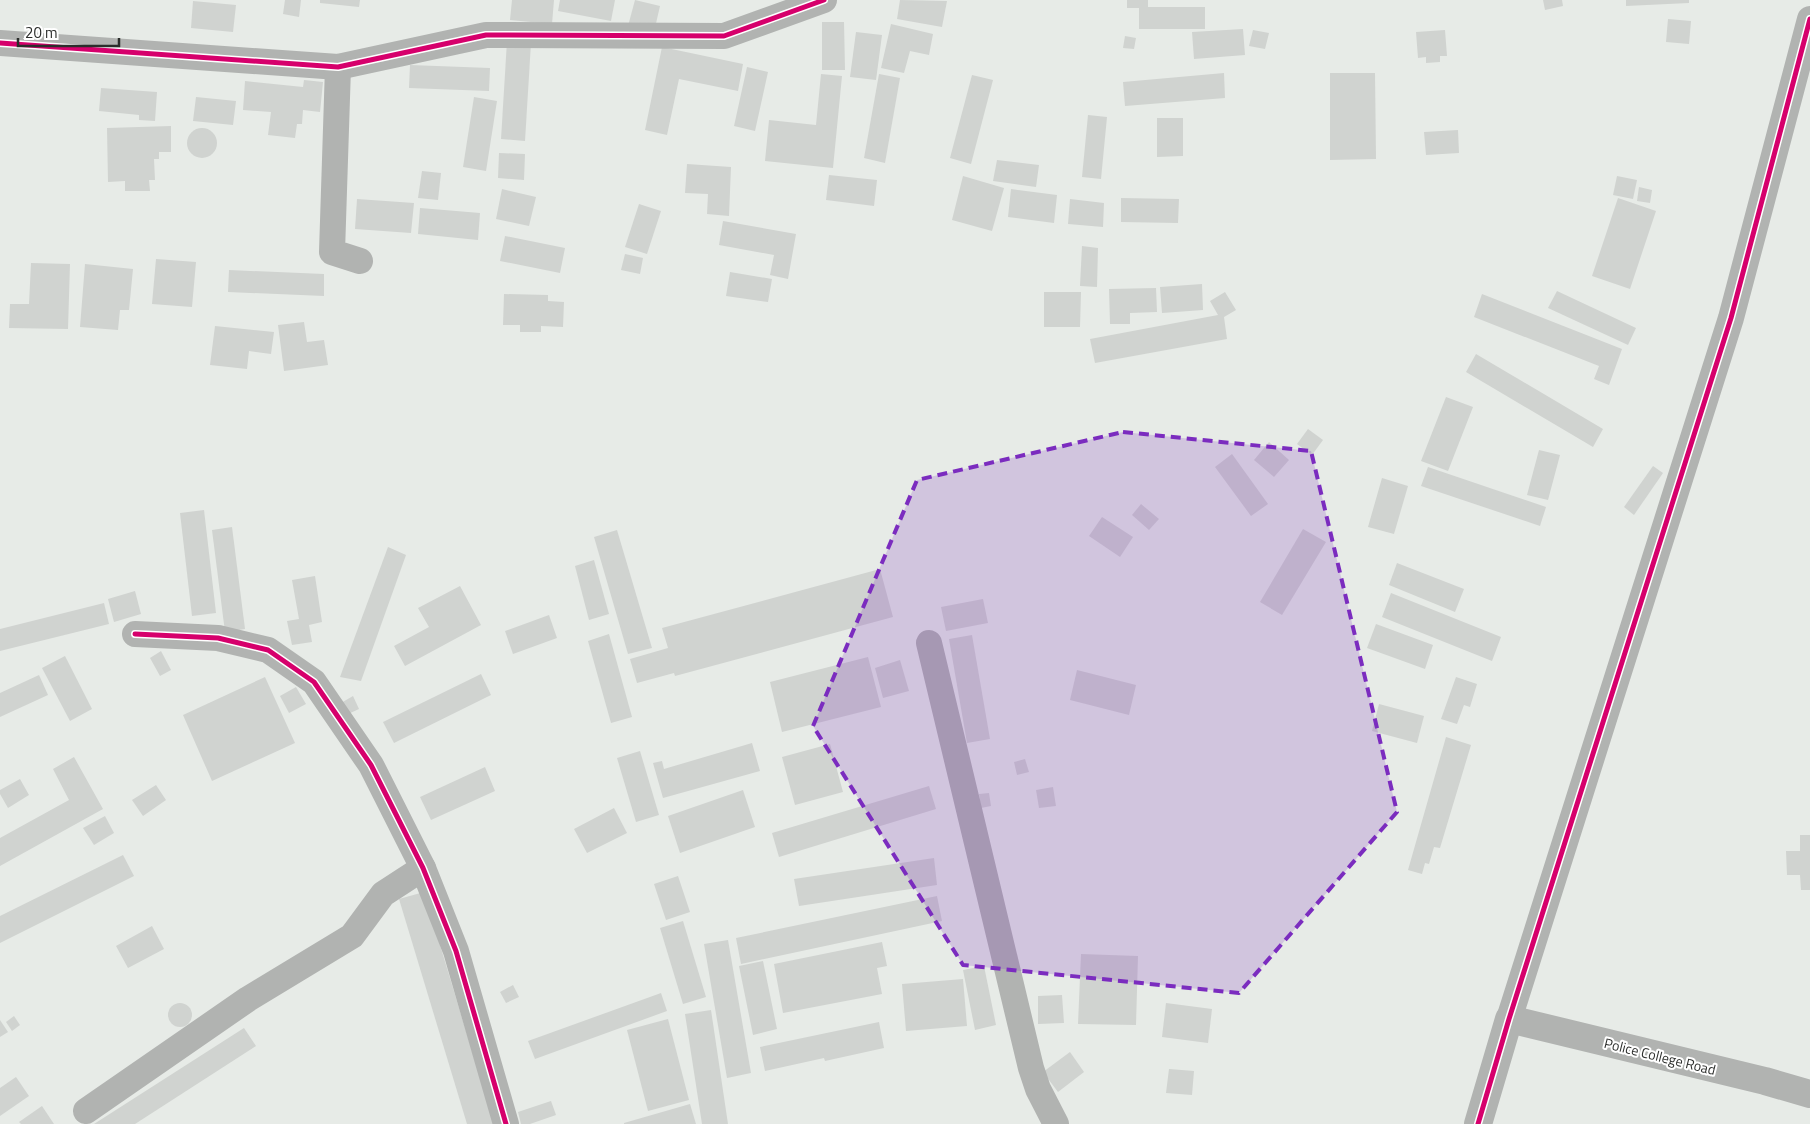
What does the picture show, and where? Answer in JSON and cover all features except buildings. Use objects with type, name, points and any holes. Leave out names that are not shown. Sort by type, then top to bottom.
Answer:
[{"type":"street","points":[[0,43],[338,67],[486,35],[724,36],[824,0]]},
{"type":"street","points":[[1478,1124],[1509,1019],[1731,318],[1810,19]]},
{"type":"street","points":[[338,67],[332,252],[360,261]]},
{"type":"street","points":[[135,634],[218,638],[268,650],[314,682],[371,764],[423,868],[456,951],[506,1124]]},
{"type":"street","points":[[929,643],[1031,1068],[1038,1088],[1056,1124]]},
{"type":"street","points":[[86,1111],[248,999],[352,936],[383,894],[423,868]]},
{"type":"street","name":"Police College Road","points":[[1509,1019],[1810,1094]]},
{"type":"highlighted area","points":[[1123,432],[1311,451],[1397,812],[1239,993],[963,965],[813,726],[917,480]]},
{"type":"cycle path","points":[[0,43],[338,67],[486,35],[724,36],[824,0]]},
{"type":"cycle path","points":[[1478,1124],[1509,1019],[1731,318],[1810,19]]},
{"type":"cycle path","points":[[135,634],[218,638],[268,650],[314,682],[371,765],[423,868],[456,951],[506,1124]]}]
